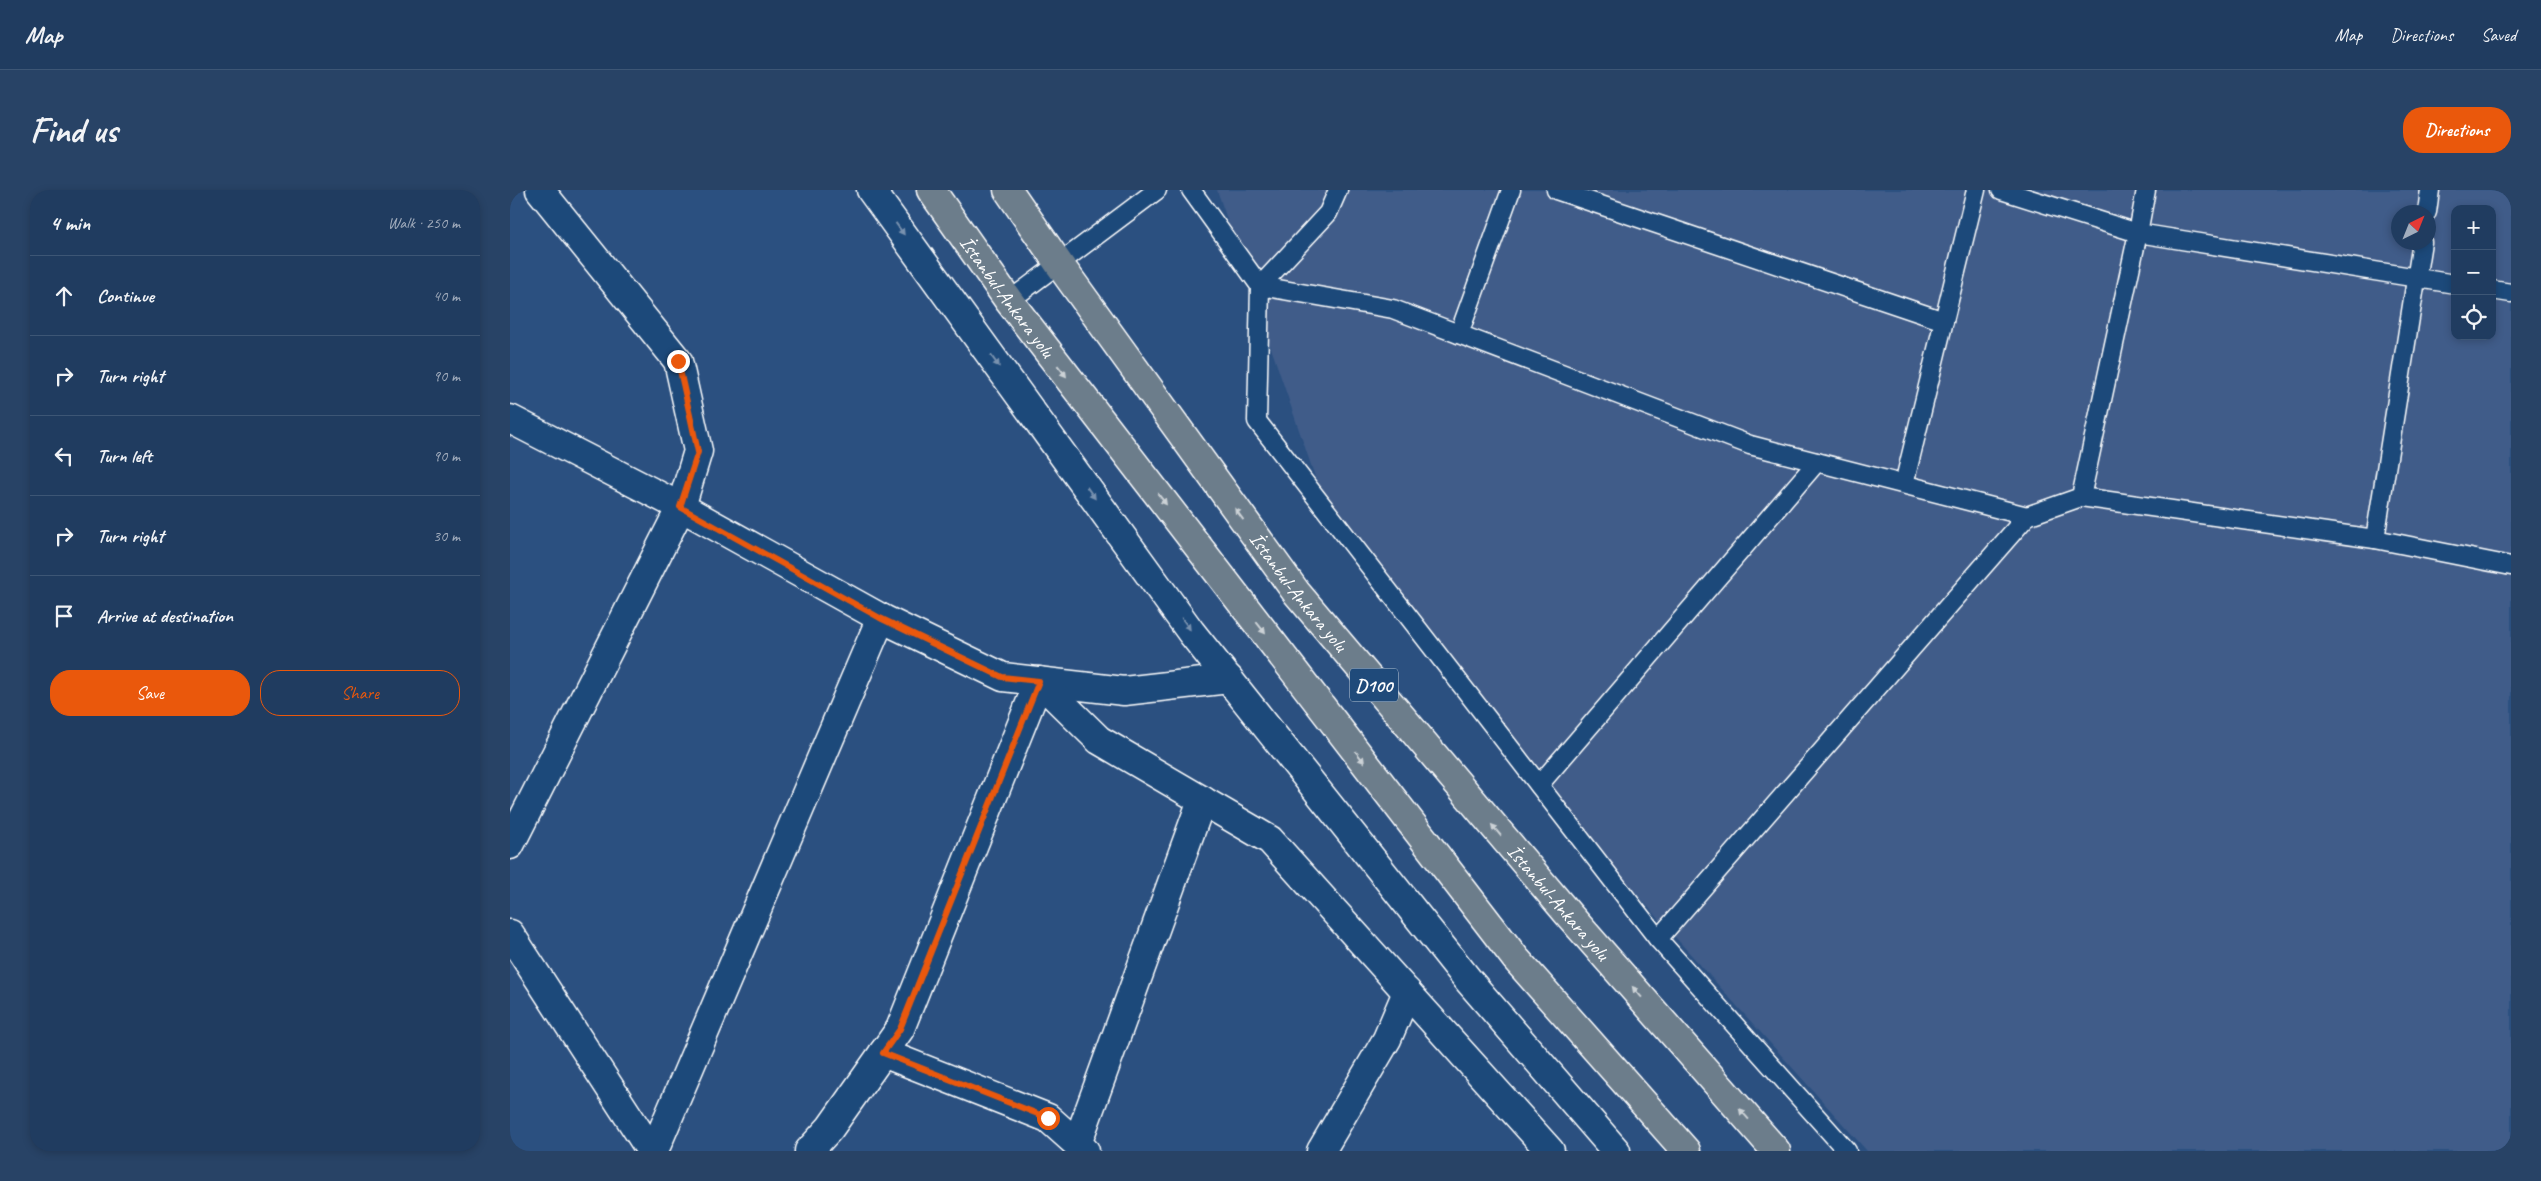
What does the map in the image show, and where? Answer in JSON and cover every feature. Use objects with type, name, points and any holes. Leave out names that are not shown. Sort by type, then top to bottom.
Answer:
[{"type":"highway","name":"İstanbul-Ankara yolu","points":[[930,190],[1008,301],[1516,959],[1686,1151]]},
{"type":"highway","name":"İstanbul-Ankara yolu","points":[[1008,190],[1059,264],[1296,592],[1569,915],[1776,1151]]},
{"type":"street","points":[[510,845],[680,507],[698,452],[678,361],[540,190]]},
{"type":"street","points":[[871,190],[1191,632],[1469,981],[1616,1151]]},
{"type":"street","points":[[510,419],[680,507],[880,618],[1002,677],[1124,691],[1229,679]]},
{"type":"street","points":[[652,1151],[880,618]]},
{"type":"street","points":[[1039,681],[1099,740],[1270,840],[1550,1151]]},
{"type":"street","points":[[808,1151],[830,1128],[900,1029],[1039,681]]},
{"type":"street","points":[[883,1053],[1048,1118],[1081,1147],[1202,800]]},
{"type":"street","points":[[510,934],[652,1151]]},
{"type":"street","points":[[1321,1151],[1387,1039],[1407,992]]},
{"type":"lane","points":[[1008,301],[1156,190]]},
{"type":"lane","points":[[1191,190],[1260,286],[1257,421],[1658,939],[1848,1151]]},
{"type":"lane","points":[[1260,286],[1328,213],[1338,190]]},
{"type":"lane","points":[[1460,334],[1512,190]]},
{"type":"lane","points":[[1556,190],[1944,321]]},
{"type":"lane","points":[[1904,484],[1976,190]]},
{"type":"lane","points":[[2001,190],[2138,233],[2451,283]]},
{"type":"lane","points":[[2081,497],[2146,190]]},
{"type":"lane","points":[[2428,205],[2430,190]]},
{"type":"lane","points":[[2375,539],[2421,250]]},
{"type":"lane","points":[[1260,286],[1393,309],[1750,445],[2027,516]]},
{"type":"lane","points":[[2496,290],[2511,292]]},
{"type":"lane","points":[[1539,786],[1817,462]]},
{"type":"lane","points":[[1658,939],[2027,516],[2081,497],[2375,539],[2511,566]]},
{"type":"shaded area","points":[[1217,190],[2511,190],[2511,1151],[1867,1151],[1641,899],[1326,509]]},
{"type":"route","points":[[678,361],[698,452],[680,507],[880,618],[1002,677],[1039,681],[900,1029],[883,1053],[1048,1118]]}]
